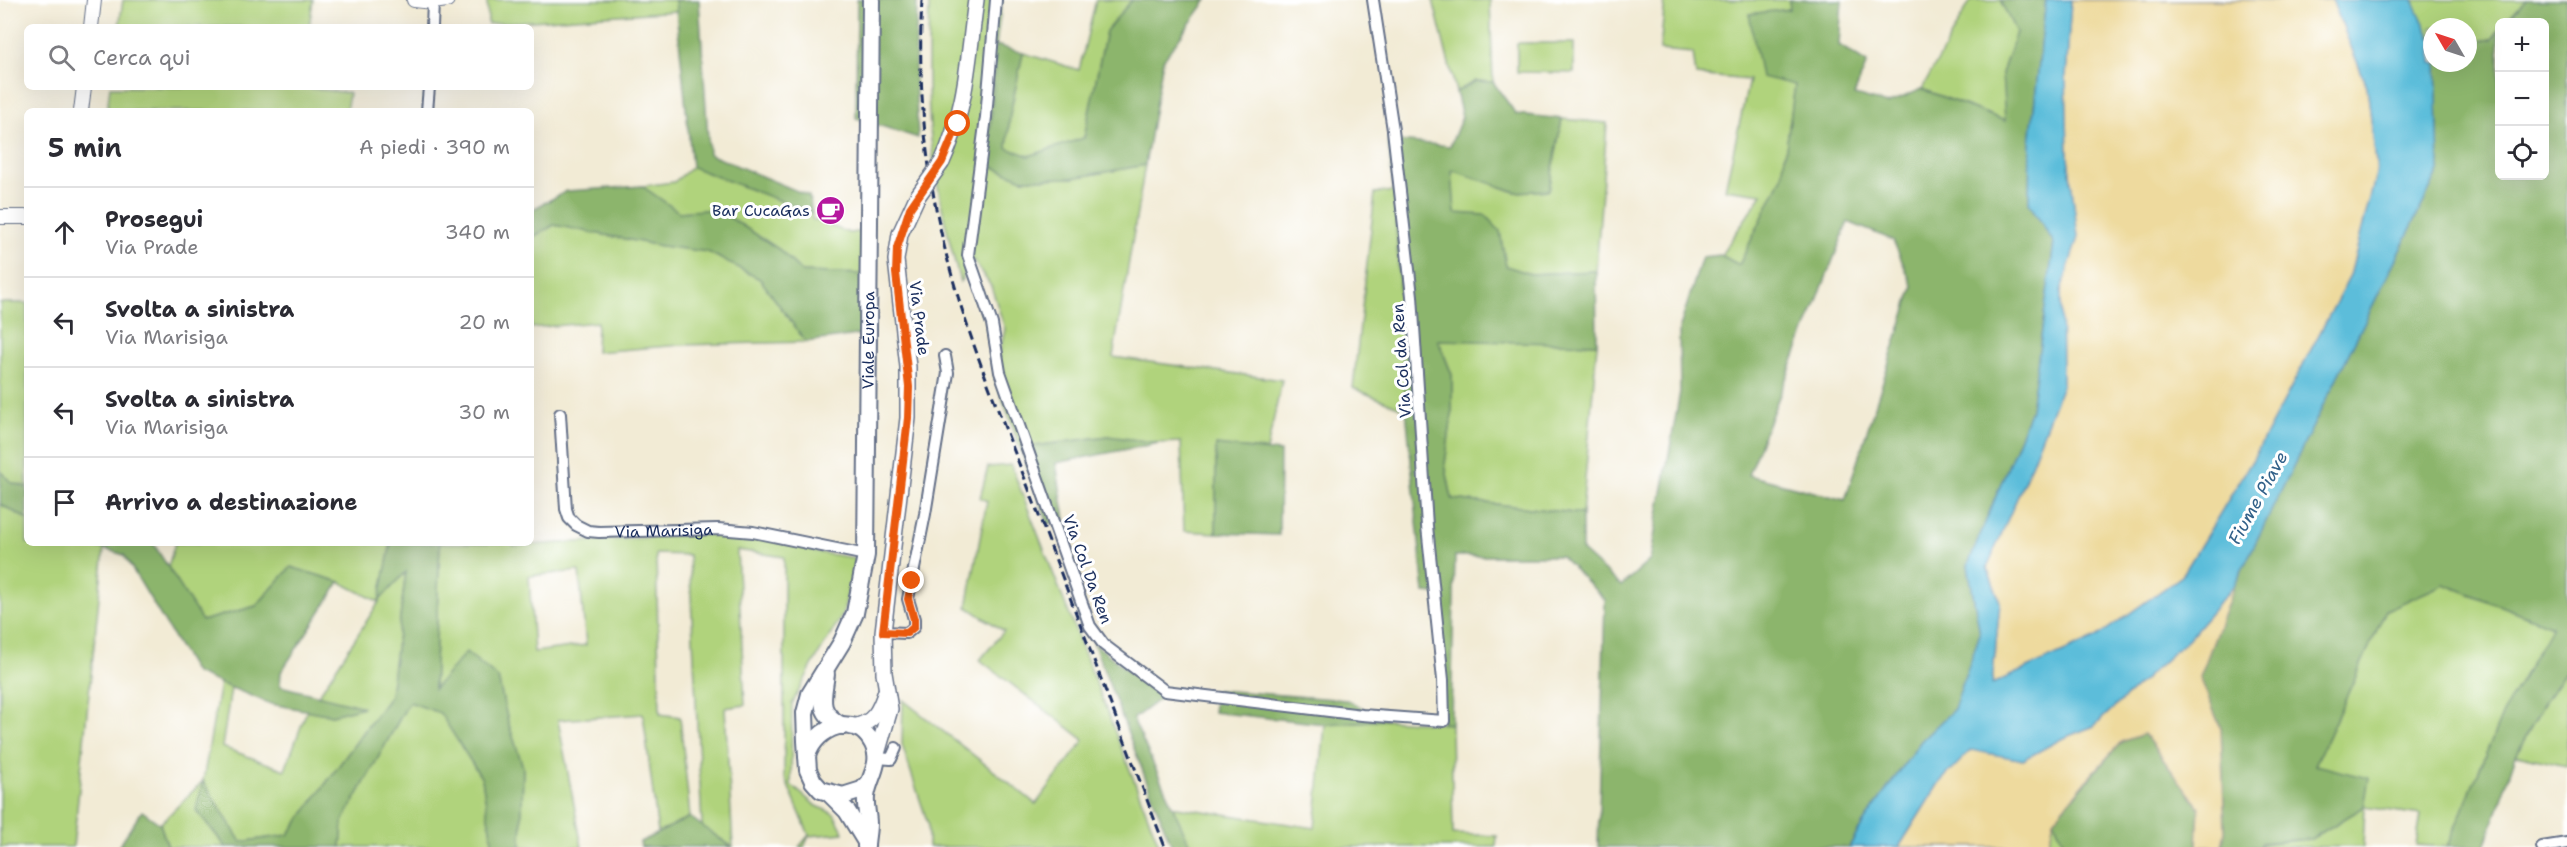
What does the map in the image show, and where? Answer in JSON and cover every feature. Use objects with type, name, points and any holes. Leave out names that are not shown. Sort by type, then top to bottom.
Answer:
[{"type":"main road","name":"Viale Europa","points":[[807,757],[805,713],[810,694],[842,642],[855,613],[866,555],[871,0]]},
{"type":"main road","name":"Via Prade","points":[[877,756],[888,723],[890,709],[886,691],[883,632],[908,418],[908,367],[896,260],[900,234],[916,197],[942,162],[958,124],[976,0]]},
{"type":"main road","name":"Viale Europa","points":[[826,670],[822,699],[825,711],[834,721],[847,726]]},
{"type":"main road","name":"Via Prade","points":[[847,726],[863,726],[871,720],[880,708],[886,691]]},
{"type":"main road","points":[[847,726],[863,733],[872,742],[877,756],[874,775],[866,794],[868,828],[866,844],[847,811],[813,781],[807,770],[810,745],[819,734],[830,728],[847,726]]},
{"type":"main road","points":[[830,794],[843,796],[853,794],[869,783]]},
{"type":"street","points":[[91,24],[94,0]]},
{"type":"street","points":[[414,0],[440,1],[433,24]]},
{"type":"street","name":"Via Col Da Ren","points":[[996,0],[986,117],[968,255],[992,324],[1000,372],[1090,626],[1104,645],[1165,691],[1362,716],[1444,721]]},
{"type":"street","name":"Via Col da Ren","points":[[1373,0],[1393,130],[1412,296],[1427,526],[1443,680],[1444,721]]},
{"type":"street","points":[[81,108],[84,90]]},
{"type":"street","points":[[427,108],[429,90]]},
{"type":"street","points":[[0,217],[24,217]]},
{"type":"street","points":[[883,632],[907,633],[914,627],[908,599],[925,514],[948,373],[945,356]]},
{"type":"street","name":"Via Marisiga","points":[[560,414],[566,509],[569,518],[576,525],[599,532],[718,529],[753,532],[866,555]]},
{"type":"street","points":[[877,756],[891,759],[896,748]]},
{"type":"street","points":[[2542,847],[2567,843]]},
{"type":"green space","points":[[123,0],[313,0],[309,24],[119,24]]},
{"type":"green space","points":[[487,0],[675,0],[676,11],[488,24]]},
{"type":"green space","points":[[675,0],[699,0],[709,154],[809,196],[812,213],[692,167]]},
{"type":"green space","points":[[857,0],[917,0],[915,77],[918,138],[856,118]]},
{"type":"green space","points":[[929,0],[1002,0],[996,46],[988,165],[1023,179],[1072,178],[1145,165],[1113,357],[1282,380],[1267,450],[1216,446],[1216,533],[1184,531],[1181,442],[1159,443],[1108,436],[1020,448],[994,375],[1005,329],[991,286],[973,260],[960,282],[941,204],[929,117]]},
{"type":"green space","points":[[1096,0],[1132,0],[1106,31],[1084,138],[1029,156],[1007,149],[1010,114],[1023,53],[1079,70]]},
{"type":"green space","points":[[1132,0],[1207,0],[1163,60],[1145,165],[1072,178],[1023,179],[988,165],[996,45],[1023,53],[1010,114],[1007,148],[1029,156],[1084,138],[1106,31]]},
{"type":"green space","points":[[1433,0],[1490,0],[1493,82],[1476,81],[1456,92]]},
{"type":"green space","points":[[1665,0],[1789,0],[1790,9],[1749,15],[1795,85],[1782,177],[1739,265],[1721,255],[1762,194],[1725,189],[1749,80],[1696,75],[1693,53],[1660,50]]},
{"type":"green space","points":[[1789,0],[1842,0],[1839,45],[1867,63],[1854,95],[1887,104],[1922,89],[2005,121],[2002,73],[2016,32],[2000,0],[2046,0],[2030,144],[2029,203],[2054,243],[2031,410],[1968,565],[1980,634],[1954,709],[1921,741],[1849,847],[1598,847],[1605,600],[1561,556],[1455,556],[1451,724],[1442,723],[1436,594],[1424,593],[1406,410],[1395,204],[1388,140],[1450,146],[1462,117],[1456,92],[1476,81],[1493,82],[1516,114],[1562,119],[1549,190],[1516,192],[1452,170],[1455,213],[1485,215],[1500,231],[1506,266],[1531,274],[1596,271],[1597,344],[1438,340],[1452,375],[1452,414],[1445,464],[1452,499],[1582,514],[1582,551],[1621,586],[1650,560],[1680,392],[1679,330],[1702,257],[1721,255],[1739,265],[1782,177],[1795,85],[1761,77],[1749,14],[1790,9]],"holes":[[[1848,222],[1893,240],[1913,287],[1845,500],[1748,475]]]},
{"type":"green space","points":[[1971,0],[2000,0],[2016,32],[2002,73],[2006,121],[1922,89]]},
{"type":"green space","points":[[2413,0],[2526,0],[2510,18],[2495,18],[2493,39],[2477,42],[2477,18],[2423,18],[2423,22]]},
{"type":"green space","points":[[2526,0],[2567,0],[2567,669],[2543,705],[2516,755],[2485,847],[2447,847],[2503,713],[2552,626],[2444,584],[2386,610],[2315,765],[2369,778],[2364,807],[2311,839],[2261,843],[2259,847],[2222,847],[2225,831],[2221,729],[2200,677],[2235,584],[2439,171],[2436,72],[2477,72],[2477,42],[2492,39],[2495,35],[2495,180],[2549,180],[2549,18],[2510,18]]},
{"type":"green space","points":[[1517,43],[1574,43],[1574,73],[1517,72]]},
{"type":"green space","points":[[110,90],[325,90],[349,93],[346,108],[107,108]]},
{"type":"green space","points":[[1562,119],[1607,123],[1596,271],[1531,274],[1505,266],[1455,214],[1451,169],[1515,192],[1549,190]]},
{"type":"green space","points":[[692,167],[812,213],[812,219],[849,233],[866,231],[863,274],[802,272],[780,250],[717,209],[679,212],[642,186],[674,182]]},
{"type":"green space","points":[[642,186],[679,212],[717,209],[780,250],[802,272],[863,274],[864,334],[806,342],[760,279],[708,252],[661,246],[554,225],[534,236],[534,208],[567,191]]},
{"type":"green space","points":[[1394,191],[1406,410],[1353,388],[1375,193]]},
{"type":"green space","points":[[554,225],[661,246],[708,252],[760,279],[806,342],[681,345],[596,352],[597,322],[534,328],[534,236]]},
{"type":"green space","points":[[0,303],[24,303],[24,486],[12,483],[0,471]]},
{"type":"green space","points":[[1438,339],[1597,344],[1582,514],[1452,499],[1445,464],[1452,414],[1452,375]]},
{"type":"green space","points":[[1108,436],[1159,443],[1056,463],[1065,519],[1048,524],[1020,448]]},
{"type":"green space","points":[[1216,445],[1280,452],[1279,535],[1216,533]]},
{"type":"green space","points":[[1011,465],[1160,847],[928,847],[928,824],[902,745],[903,700],[1036,804],[1084,740],[980,660],[1004,631],[967,607],[987,501],[980,498],[988,467]]},
{"type":"green space","points":[[0,471],[12,483],[24,486],[24,517],[0,504]]},
{"type":"green space","points":[[0,504],[24,517],[24,546],[94,546],[104,549],[73,847],[0,847]]},
{"type":"green space","points":[[722,533],[758,535],[816,552],[856,558],[843,614],[792,704],[791,785],[815,805],[834,814],[844,833],[809,836],[804,847],[799,847],[809,835],[784,776],[784,557],[737,550],[745,705],[725,708],[733,847],[702,826],[689,555],[656,554],[660,714],[680,717],[690,817],[658,833],[643,714],[558,720],[582,847],[521,847],[523,767],[508,722],[498,678],[434,690],[440,546],[534,546]],"holes":[[[579,571],[586,645],[534,652],[529,576]]]},
{"type":"green space","points":[[95,546],[155,546],[202,621],[256,606],[291,567],[340,582],[281,672],[280,686],[364,707],[332,715],[271,704],[195,673],[124,555]]},
{"type":"green space","points":[[174,546],[390,546],[380,600],[406,570],[390,696],[288,835],[241,842],[196,810],[226,847],[168,847],[160,824],[203,781],[220,683],[231,688],[222,747],[285,770],[307,710],[332,715],[362,707],[318,696],[379,602],[340,582],[291,567],[256,606],[201,621],[168,567]]},
{"type":"green space","points":[[390,546],[440,546],[434,689],[466,652],[498,678],[508,722],[523,767],[521,847],[493,847],[482,779],[440,713],[409,702],[343,821],[341,847],[226,847],[196,810],[203,781],[241,842],[288,835],[390,696],[406,572],[379,601]]},
{"type":"green space","points":[[2444,584],[2553,626],[2503,713],[2447,847],[2416,845],[2421,815],[2365,807],[2363,847],[2259,847],[2260,844],[2311,839],[2364,807],[2315,765],[2386,610]]},
{"type":"green space","points":[[1093,642],[1161,698],[1133,719],[1191,847],[1172,847]]},
{"type":"green space","points":[[2567,669],[2567,766],[2516,755],[2543,705]]},
{"type":"green space","points":[[1216,690],[1347,700],[1387,720],[1325,724],[1213,712]]},
{"type":"green space","points":[[409,702],[440,712],[482,779],[493,847],[341,847],[343,821]]},
{"type":"green space","points":[[1387,720],[1451,724],[1453,834],[1497,836],[1496,847],[1191,847],[1170,806],[1315,828],[1325,724]]},
{"type":"green space","points":[[2144,734],[2199,807],[2197,847],[2065,847],[2054,820],[2121,742]]},
{"type":"green space","points":[[142,811],[160,824],[168,847],[118,847]]},
{"type":"green space","points":[[690,817],[731,847],[641,847],[640,842]]},
{"type":"green space","points":[[2054,820],[2065,847],[2048,847]]},
{"type":"sand","points":[[2071,0],[2332,0],[2367,86],[2377,171],[2350,276],[2252,461],[2182,576],[2095,638],[1992,684],[2000,602],[1987,567],[2027,475],[2062,385],[2061,290],[2078,237],[2068,157],[2066,77]]},
{"type":"sand","points":[[2235,584],[2200,677],[2221,729],[2225,831],[2222,847],[2197,847],[2199,807],[2144,734],[2121,742],[2086,781],[2054,820],[2048,847],[1899,847],[1939,783],[1971,749],[2023,760],[2063,738],[2094,726],[2189,638]]},
{"type":"water","name":"Fiume Piave","points":[[2046,0],[2071,0],[2066,77],[2068,157],[2078,237],[2061,290],[2062,385],[2027,475],[1987,567],[2000,602],[1992,684],[2095,638],[2182,576],[2252,461],[2350,276],[2377,171],[2367,86],[2332,0],[2413,0],[2423,22],[2423,72],[2436,72],[2439,171],[2235,584],[2189,638],[2094,726],[2063,738],[2023,760],[1971,750],[1939,783],[1899,847],[1849,847],[1921,741],[1954,709],[1980,634],[1968,565],[2031,410],[2054,243],[2029,203],[2030,144]]},
{"type":"railway","points":[[922,0],[921,67],[925,134],[934,200],[949,265],[990,388],[1165,847]]},
{"type":"place","name":"Bar CucaGas","points":[[831,210]]},
{"type":"route","points":[[912,581],[908,599],[914,627],[907,633],[883,632],[908,418],[908,367],[896,273],[897,248],[910,208],[942,162],[958,124]]}]
